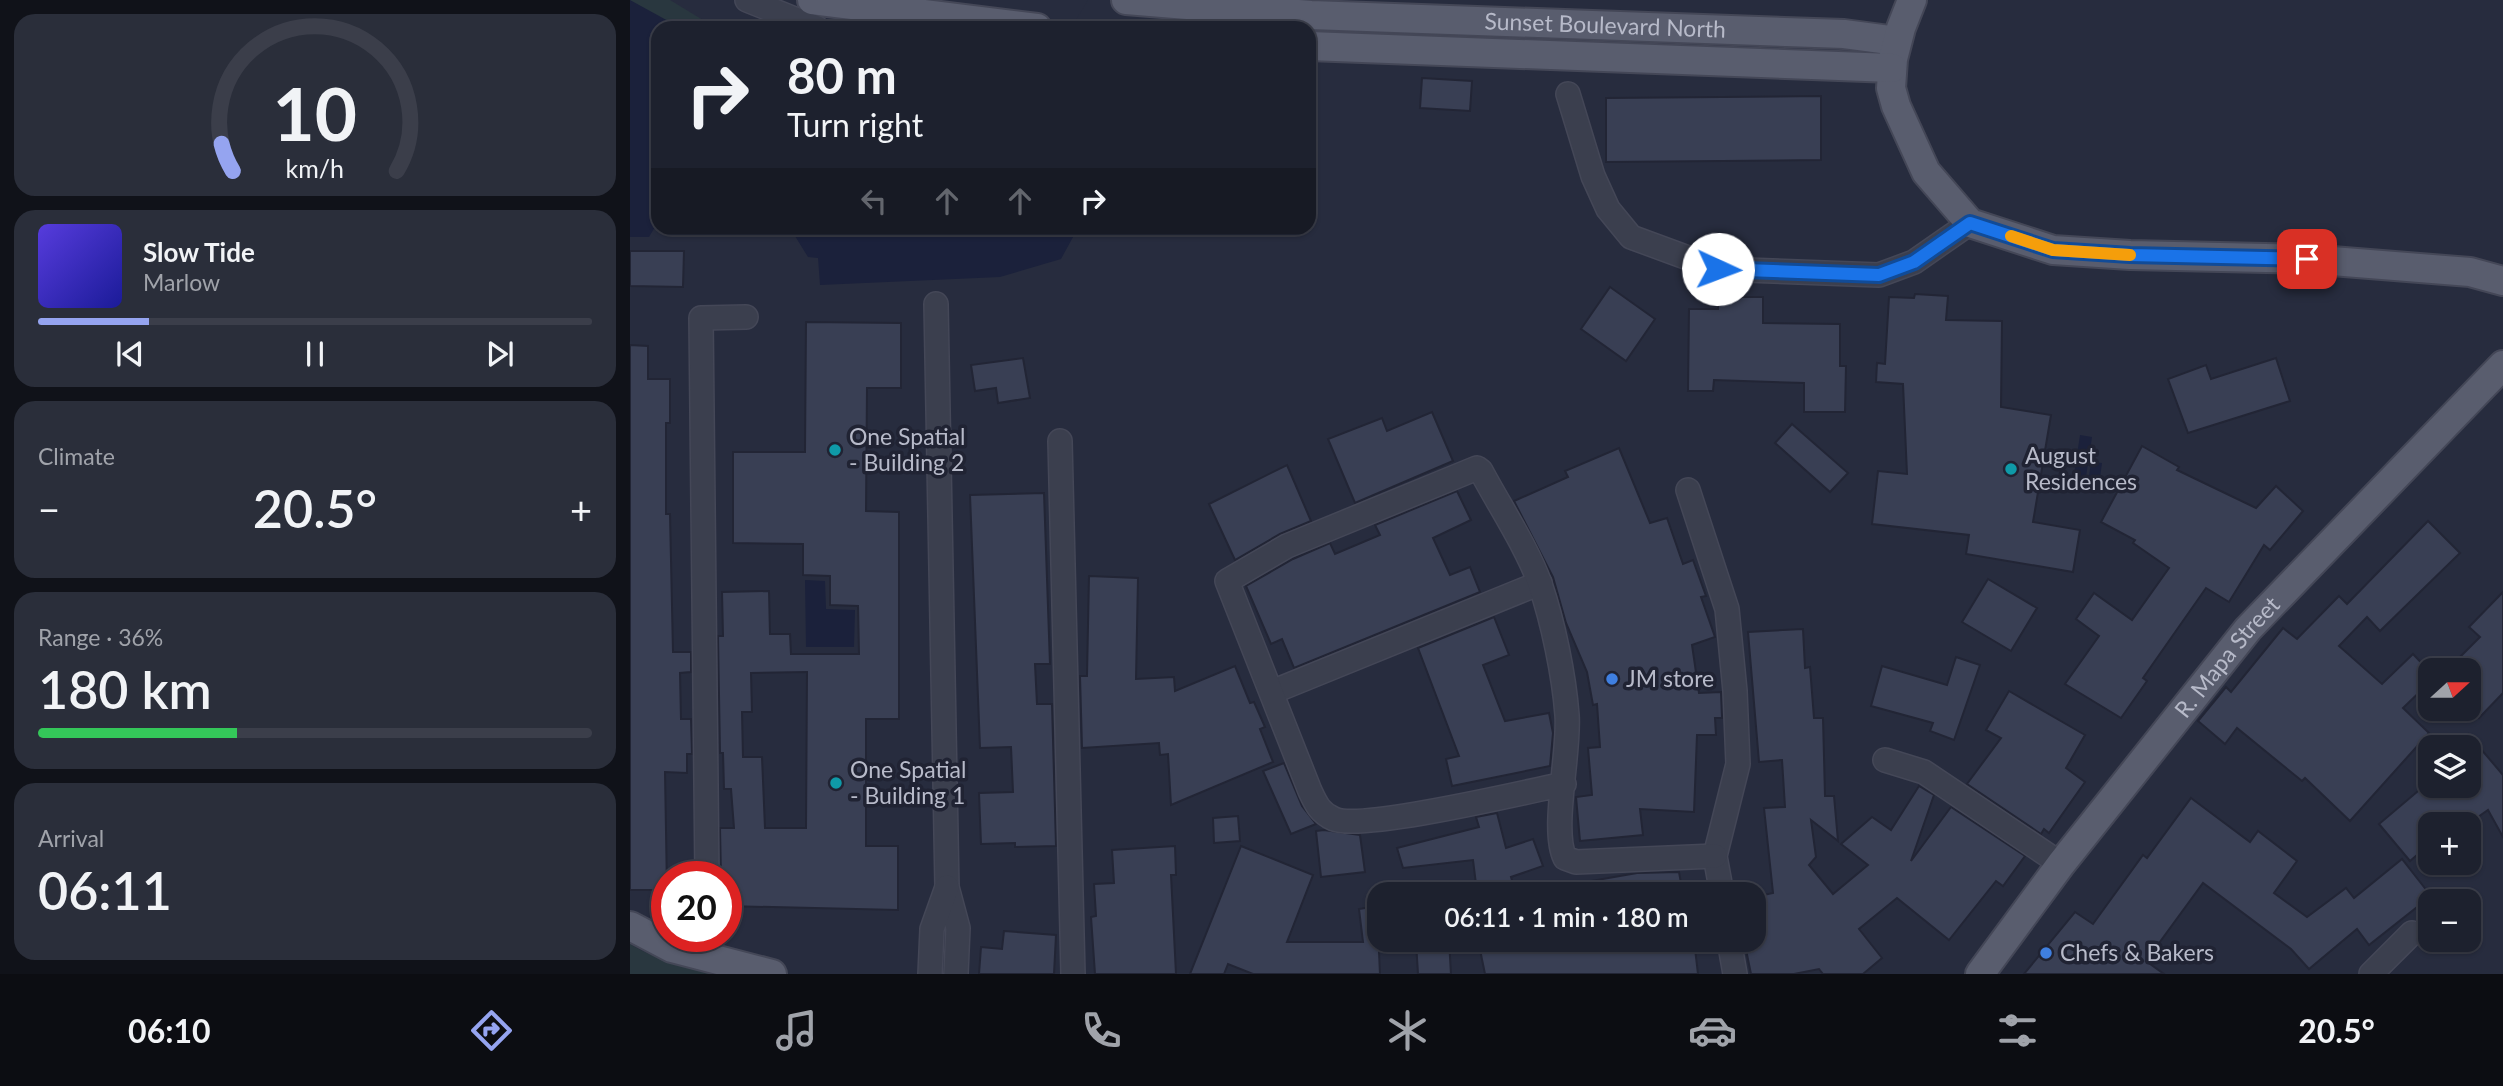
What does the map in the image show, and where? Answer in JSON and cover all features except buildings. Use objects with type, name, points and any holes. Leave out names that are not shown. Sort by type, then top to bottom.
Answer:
[{"type":"main road","points":[[812,0],[981,21]]},
{"type":"main road","name":"Sunset Boulevard North","points":[[1126,0],[1311,15],[1844,34],[1897,41]]},
{"type":"main road","points":[[1912,0],[1897,41],[1891,88],[1896,106],[1926,172],[1970,223],[2053,250],[2130,255],[2307,259],[2470,272],[2503,281]]},
{"type":"main road","name":"Sunset Boulevard North","points":[[1316,46],[1892,68]]},
{"type":"main road","name":"R. Mapa Street","points":[[1980,974],[2061,864],[2248,629],[2503,365]]},
{"type":"main road","points":[[630,926],[651,937]]},
{"type":"main road","points":[[714,952],[737,970],[772,974]]},
{"type":"street","points":[[747,0],[800,21]]},
{"type":"street","points":[[1568,94],[1593,176],[1608,209],[1631,237],[1718,269],[1879,275],[1914,262],[1970,223]]},
{"type":"street","points":[[936,304],[947,887],[958,928],[956,974]]},
{"type":"street","points":[[707,861],[701,318],[747,317]]},
{"type":"street","points":[[1060,441],[1073,974]]},
{"type":"street","points":[[1564,784],[1386,819],[1336,820],[1319,809],[1227,581],[1287,546],[1470,468],[1481,471],[1540,583],[1567,716],[1564,784],[1559,846],[1565,858],[1576,862],[1715,856]]},
{"type":"street","points":[[1688,490],[1727,609],[1735,691],[1738,764],[1715,856],[1720,882]]},
{"type":"street","points":[[1272,692],[1540,583]]},
{"type":"street","points":[[1885,760],[1924,772],[2061,864]]},
{"type":"street","points":[[930,974],[932,929],[947,887]]},
{"type":"street","points":[[2371,974],[2412,933]]},
{"type":"street","points":[[1732,952],[1735,974]]},
{"type":"shaded area","points":[[630,0],[670,0],[704,21],[651,21]]},
{"type":"shaded area","points":[[630,944],[672,963],[716,974],[630,974]]},
{"type":"water","points":[[630,0],[668,21],[651,21],[651,234],[649,237],[630,237]]},
{"type":"water","points":[[794,235],[1074,235],[1061,259],[1000,277],[820,285],[818,258],[808,257]]},
{"type":"water","points":[[2080,435],[2092,437],[2084,490],[2072,488]]},
{"type":"water","points":[[2091,462],[2102,463],[2098,493],[2087,491]]},
{"type":"water","points":[[805,580],[825,581],[826,609],[855,610],[854,647],[806,647]]},
{"type":"pier","points":[[1088,0],[1305,0],[1287,21],[1075,21]]},
{"type":"slow traffic","points":[[2011,236],[2053,250],[2130,255]]},
{"type":"place","name":"One Spatial - Building 2","points":[[835,450]]},
{"type":"place","name":"August Residences","points":[[2011,469]]},
{"type":"place","name":"JM store","points":[[1612,679]]},
{"type":"place","name":"One Spatial - Building 1","points":[[836,783]]},
{"type":"place","name":"Chefs & Bakers","points":[[2046,953]]},
{"type":"route","points":[[1718,269],[1879,275],[1914,262],[1970,223],[2053,250],[2130,255],[2307,259]]}]
